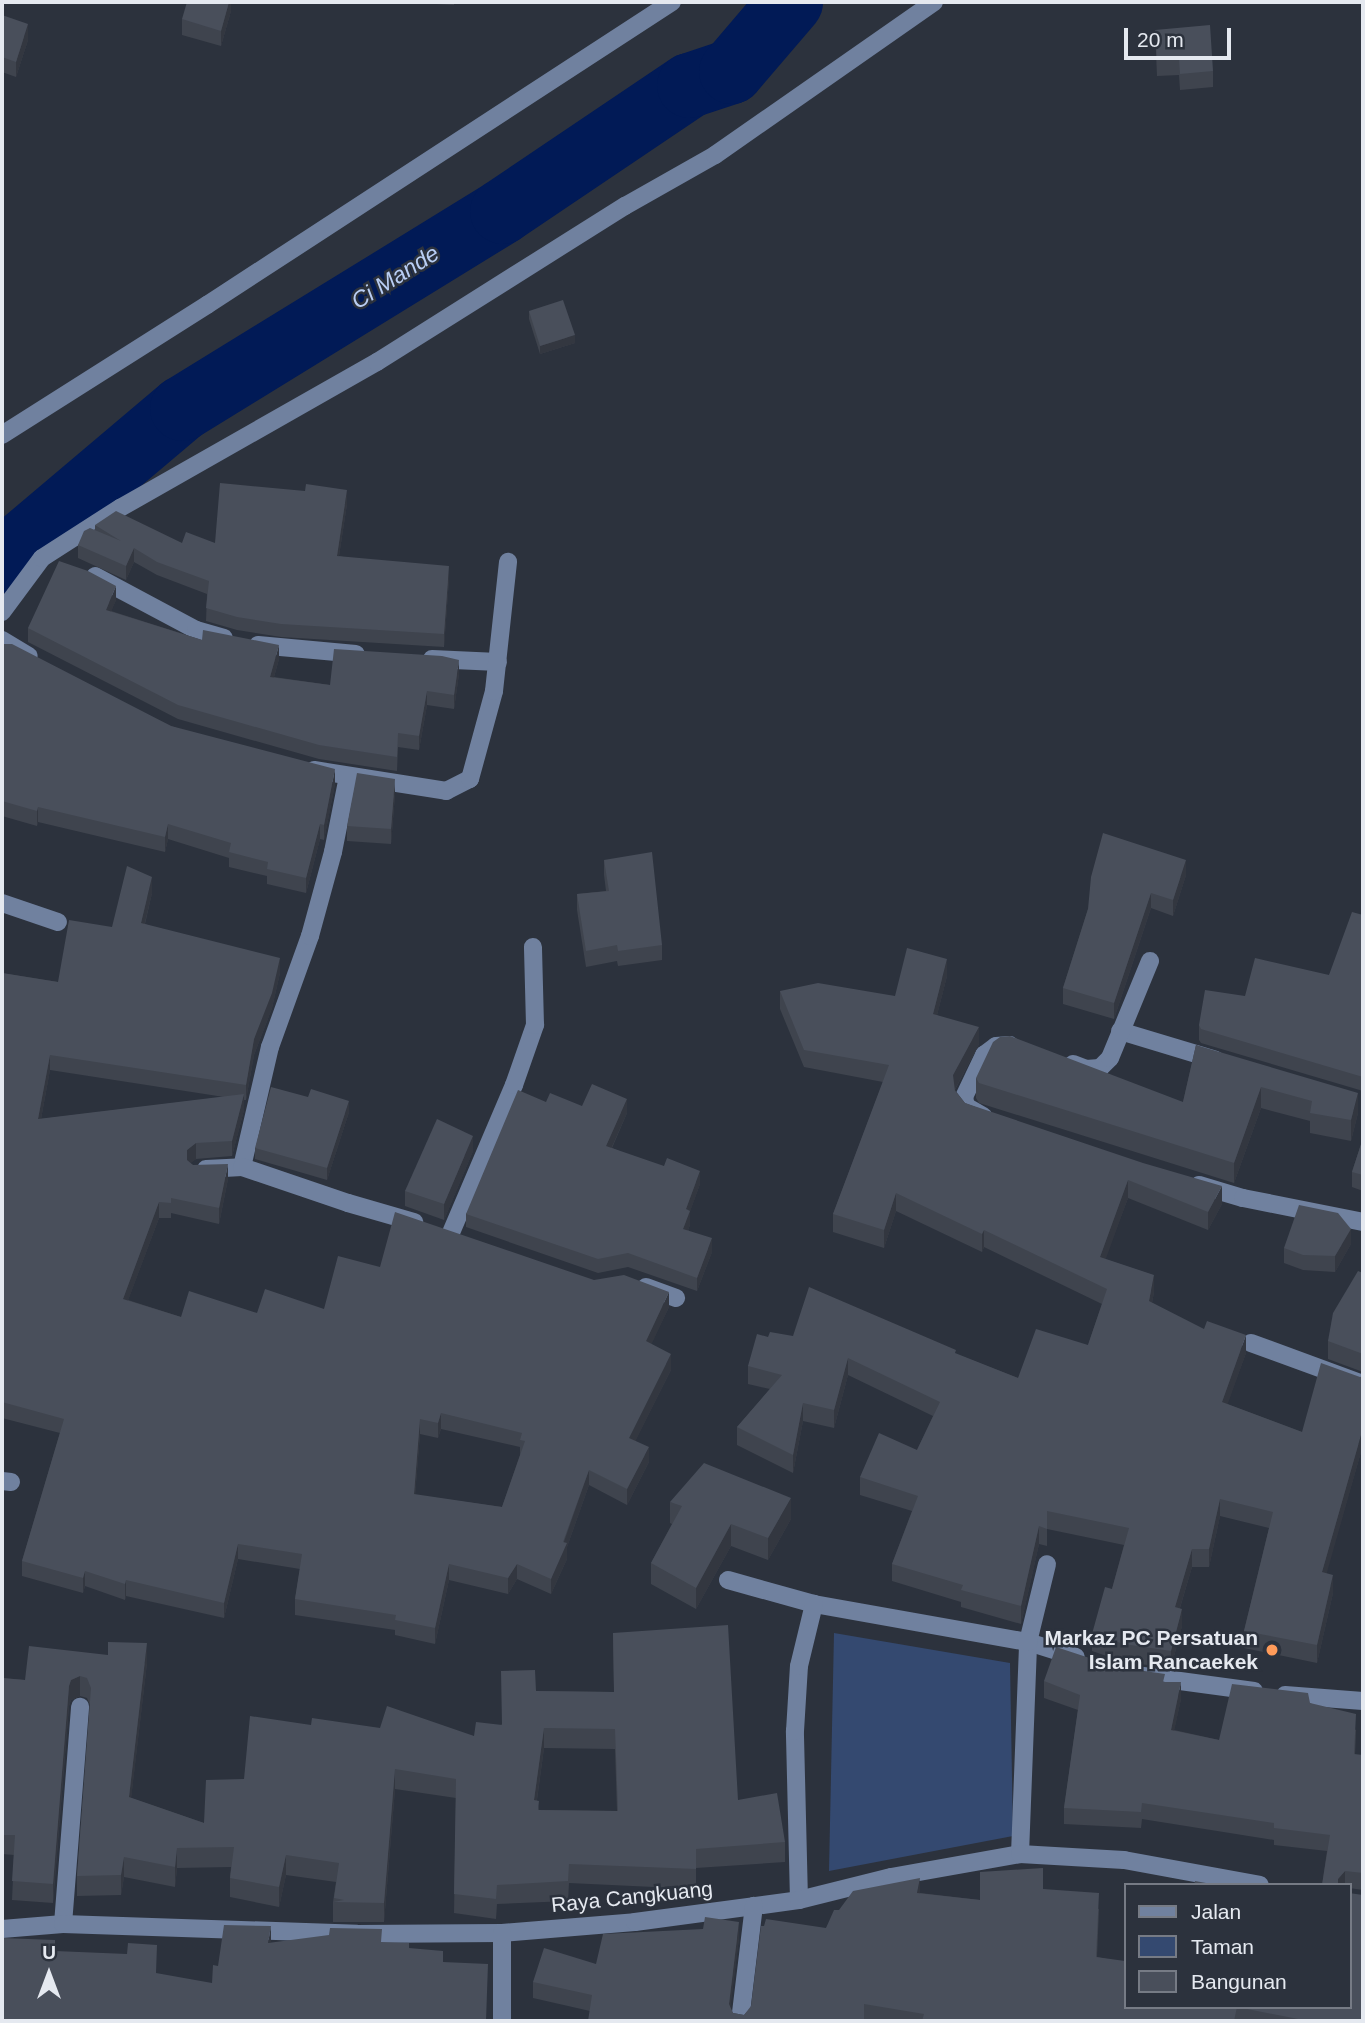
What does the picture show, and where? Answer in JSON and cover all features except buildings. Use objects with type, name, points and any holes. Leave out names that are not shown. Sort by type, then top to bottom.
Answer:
[{"type":"street","points":[[2,435],[673,2]]},
{"type":"street","points":[[2,612],[42,558],[120,508],[377,362],[625,206],[715,155],[934,2]]},
{"type":"street","points":[[42,558],[93,575],[196,631],[234,641],[280,648],[377,655]]},
{"type":"street","points":[[291,763],[348,776],[446,791],[470,779],[494,691],[508,562]]},
{"type":"street","points":[[2,640],[47,666]]},
{"type":"street","points":[[419,658],[498,662]]},
{"type":"street","points":[[242,1167],[270,1047],[310,936],[333,852],[348,776]]},
{"type":"street","points":[[2,902],[58,922]]},
{"type":"street","points":[[450,1236],[514,1085],[535,1025],[533,947]]},
{"type":"street","points":[[1062,1059],[1086,1069],[1100,1068],[1110,1058],[1150,961]]},
{"type":"street","points":[[1120,1031],[1235,1066]]},
{"type":"street","points":[[999,1122],[973,1113],[966,1106],[964,1097],[984,1055],[996,1046],[1025,1045]]},
{"type":"street","points":[[197,1170],[242,1167],[472,1242]]},
{"type":"street","points":[[1186,1182],[1243,1198],[1363,1222]]},
{"type":"street","points":[[625,1278],[676,1298]]},
{"type":"street","points":[[1251,1343],[1363,1384]]},
{"type":"street","points":[[1020,1854],[1028,1642],[1046,1563]]},
{"type":"street","points":[[728,1580],[814,1604],[1028,1642],[1091,1662]]},
{"type":"street","points":[[799,1900],[795,1731],[799,1666],[814,1604]]},
{"type":"street","points":[[1121,1673],[1306,1698],[1363,1701]]},
{"type":"street","points":[[63,1924],[80,1707]]},
{"type":"street","name":"Raya Cangkuang","points":[[2,1929],[63,1924],[357,1934],[502,1933],[635,1922],[799,1900],[891,1877],[1020,1854],[1124,1860],[1249,1883]]},
{"type":"street","points":[[740,2021],[754,1906]]},
{"type":"street","points":[[502,1933],[502,2021]]},
{"type":"green space","points":[[834,1633],[1010,1663],[1013,1836],[829,1871]]},
{"type":"waterway","name":"Ci Mande","points":[[2,560],[182,408],[502,211],[689,85],[731,71],[790,2]]},
{"type":"place","name":"Markaz PC Persatuan Islam Rancaekek","points":[[1272,1650]]}]
